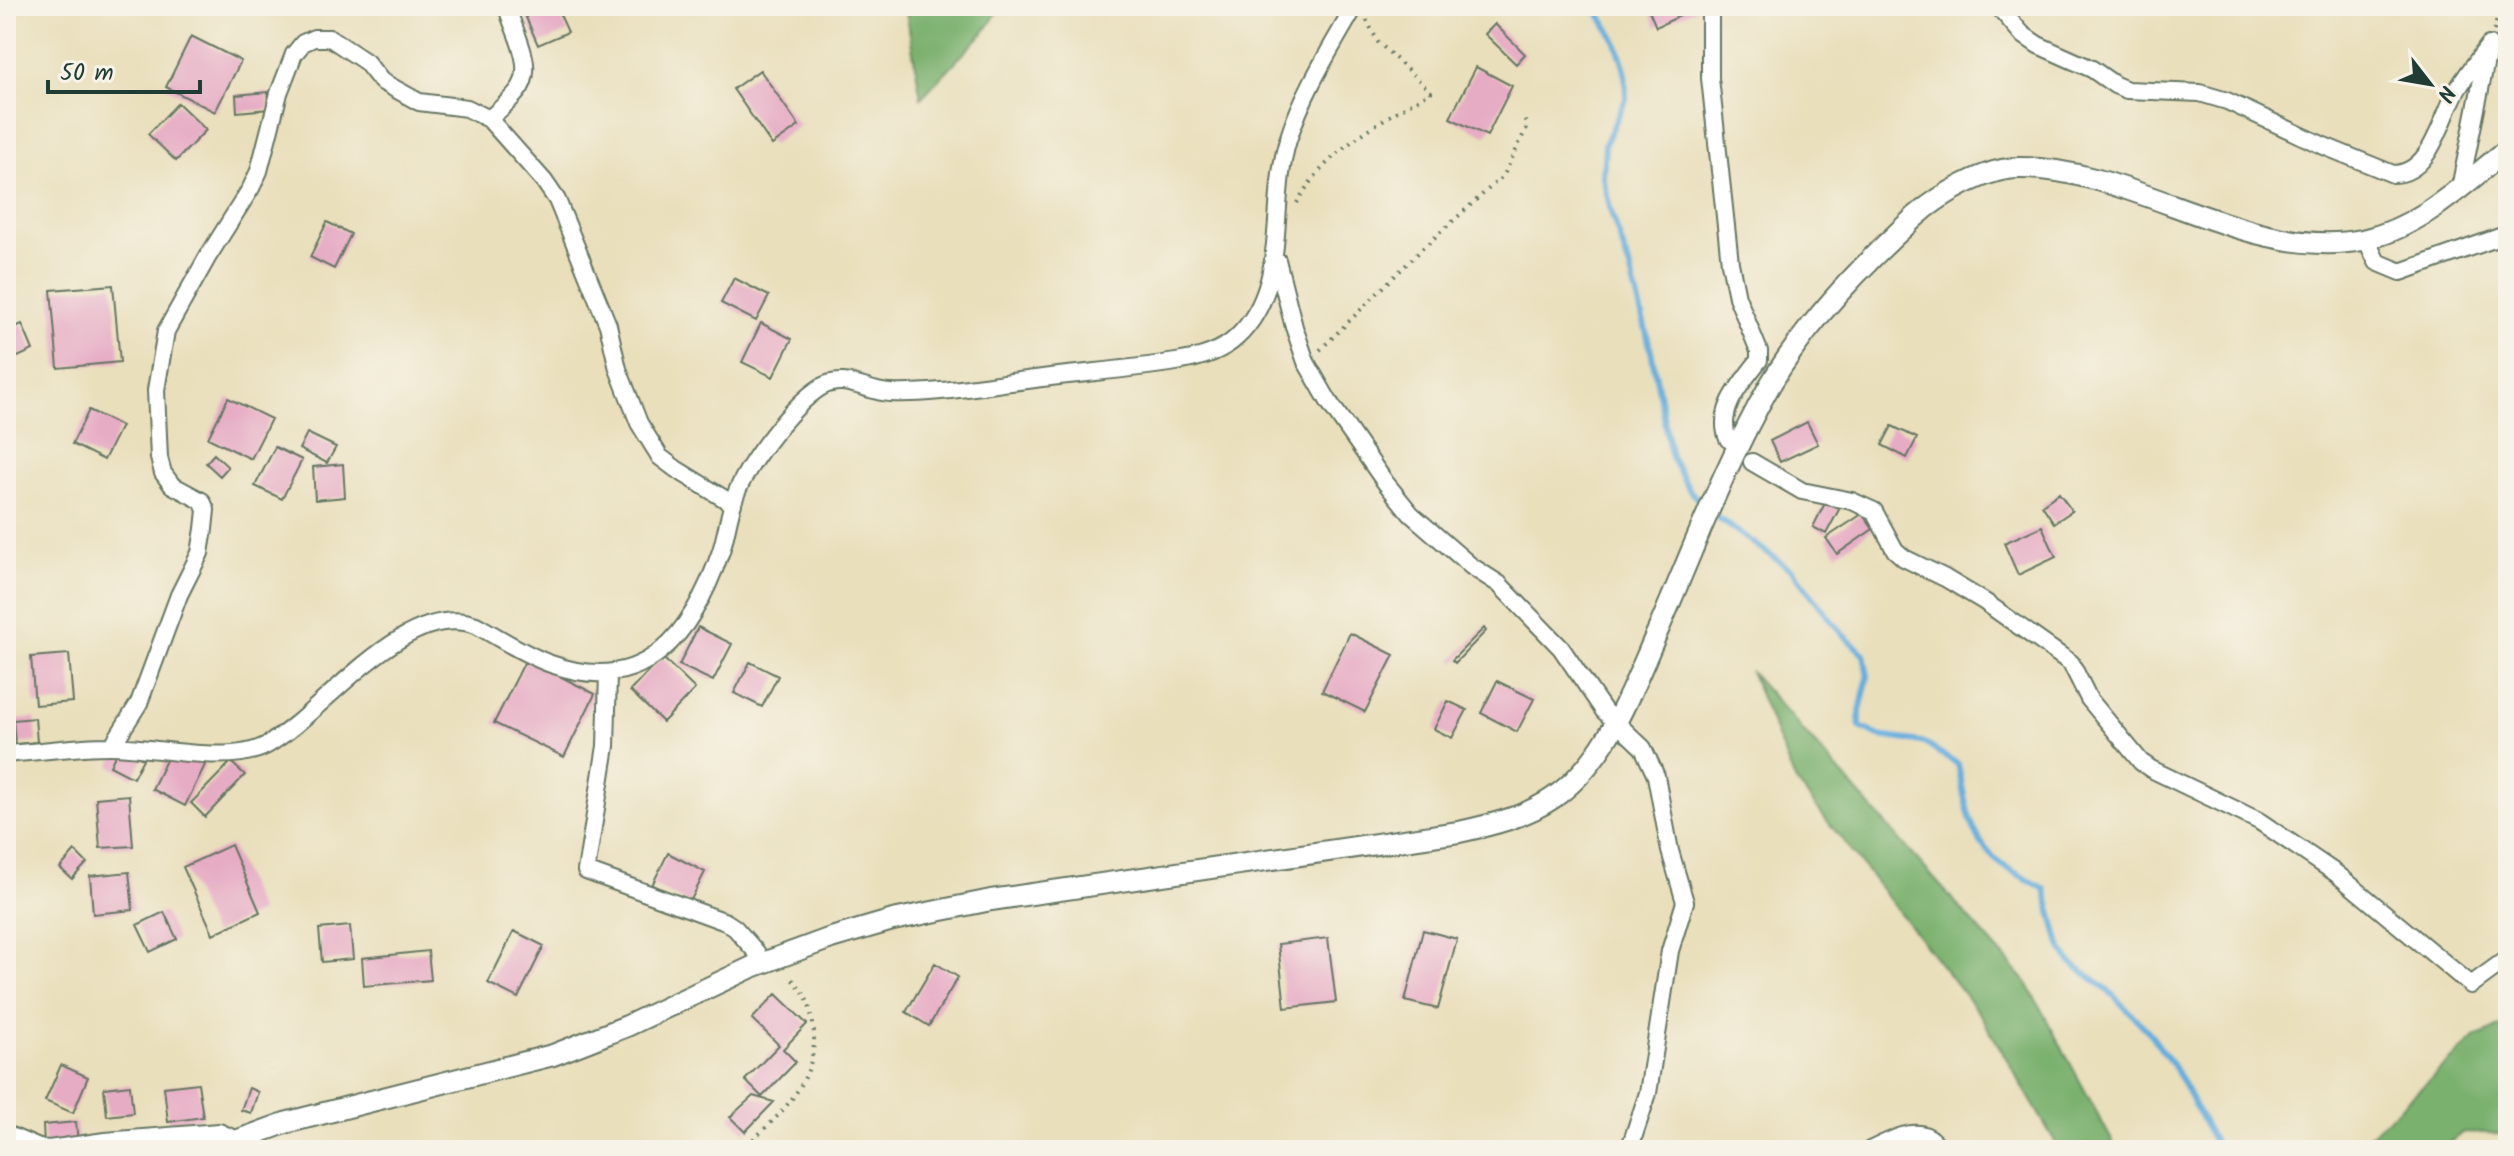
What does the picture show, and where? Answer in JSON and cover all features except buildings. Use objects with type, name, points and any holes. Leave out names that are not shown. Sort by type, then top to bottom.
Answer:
[{"type":"street","points":[[489,119],[518,91],[526,73],[524,56],[507,6]]},
{"type":"street","points":[[1710,6],[1710,78],[1730,263],[1737,297],[1759,351],[1759,360],[1729,404],[1723,426],[1739,451],[1802,491],[1852,501],[1874,511],[1895,550],[1904,558],[1985,602],[2071,663],[2089,699],[2141,762],[2259,821],[2337,874],[2471,985],[2508,958]]},
{"type":"street","points":[[1998,6],[2030,40],[2092,69],[2115,85],[2127,90],[2200,93],[2227,101],[2393,174],[2414,168],[2426,155],[2457,91],[2489,45]]},
{"type":"street","points":[[6,754],[112,746],[223,755],[265,747],[391,646],[419,629],[443,621],[476,625],[554,666],[592,674],[643,664],[659,654],[688,623],[722,549],[741,483],[761,450],[810,395],[823,386],[844,381],[892,394],[979,386],[1177,362],[1209,353],[1235,340],[1252,318],[1270,281],[1275,254],[1278,185],[1303,97],[1360,11]]},
{"type":"street","points":[[112,746],[139,703],[179,595],[200,553],[204,529],[206,510],[202,501],[172,485],[163,473],[159,458],[156,390],[166,331],[259,171],[279,93],[294,54],[303,43],[321,36],[330,38],[366,62],[381,81],[419,102],[467,108],[489,119],[557,200],[608,325],[618,369],[639,423],[660,457],[733,504]]},
{"type":"street","points":[[2460,188],[2489,45]]},
{"type":"street","points":[[211,1150],[285,1123],[553,1055],[627,1026],[752,967],[831,938],[893,920],[991,900],[1459,832],[1502,822],[1541,805],[1562,790],[1587,766],[1615,723],[1770,385],[1810,327],[1918,215],[1959,185],[2016,168],[2060,172],[2271,236],[2298,242],[2329,243],[2366,239],[2398,228],[2441,204],[2508,149]]},
{"type":"street","points":[[2366,239],[2377,262],[2401,272],[2508,234]]},
{"type":"street","points":[[1275,254],[1306,362],[1343,422],[1411,514],[1512,597],[1561,648],[1615,723],[1643,748],[1656,776],[1670,851],[1685,902],[1670,951],[1648,1093],[1629,1150]]},
{"type":"street","points":[[608,673],[606,746],[586,871],[726,922],[757,953]]},
{"type":"street","points":[[6,1134],[49,1149],[219,1132],[237,1140]]},
{"type":"street","points":[[1870,1150],[1909,1134],[1923,1133],[1934,1138],[1940,1150]]},
{"type":"path","points":[[2489,45],[2500,6]]},
{"type":"path","points":[[1294,211],[1309,183],[1331,158],[1346,145],[1431,92],[1378,42],[1360,11]]},
{"type":"path","points":[[1306,362],[1423,248],[1504,175],[1527,127],[1524,117]]},
{"type":"path","points":[[741,1150],[772,1123],[796,1095],[812,1061],[814,1027],[807,996],[800,986],[757,953]]},
{"type":"green space","points":[[905,6],[1001,6],[986,30],[921,98]]},
{"type":"green space","points":[[1750,671],[2027,983],[2117,1150],[2060,1150],[1982,1017],[1795,780]]},
{"type":"green space","points":[[2508,1024],[2508,1134],[2463,1132],[2440,1150],[2354,1150],[2477,1036]]},
{"type":"waterway","points":[[1595,6],[1616,42],[1625,70],[1626,99],[1605,144],[1603,177],[1651,350],[1671,457],[1690,491],[1711,513],[1793,571],[1841,633],[1864,654],[1868,676],[1860,711],[1860,727],[1879,736],[1922,742],[1958,764],[1968,813],[1977,836],[2004,866],[2045,889],[2060,945],[2070,962],[2107,989],[2148,1031],[2176,1070],[2218,1150]]}]
